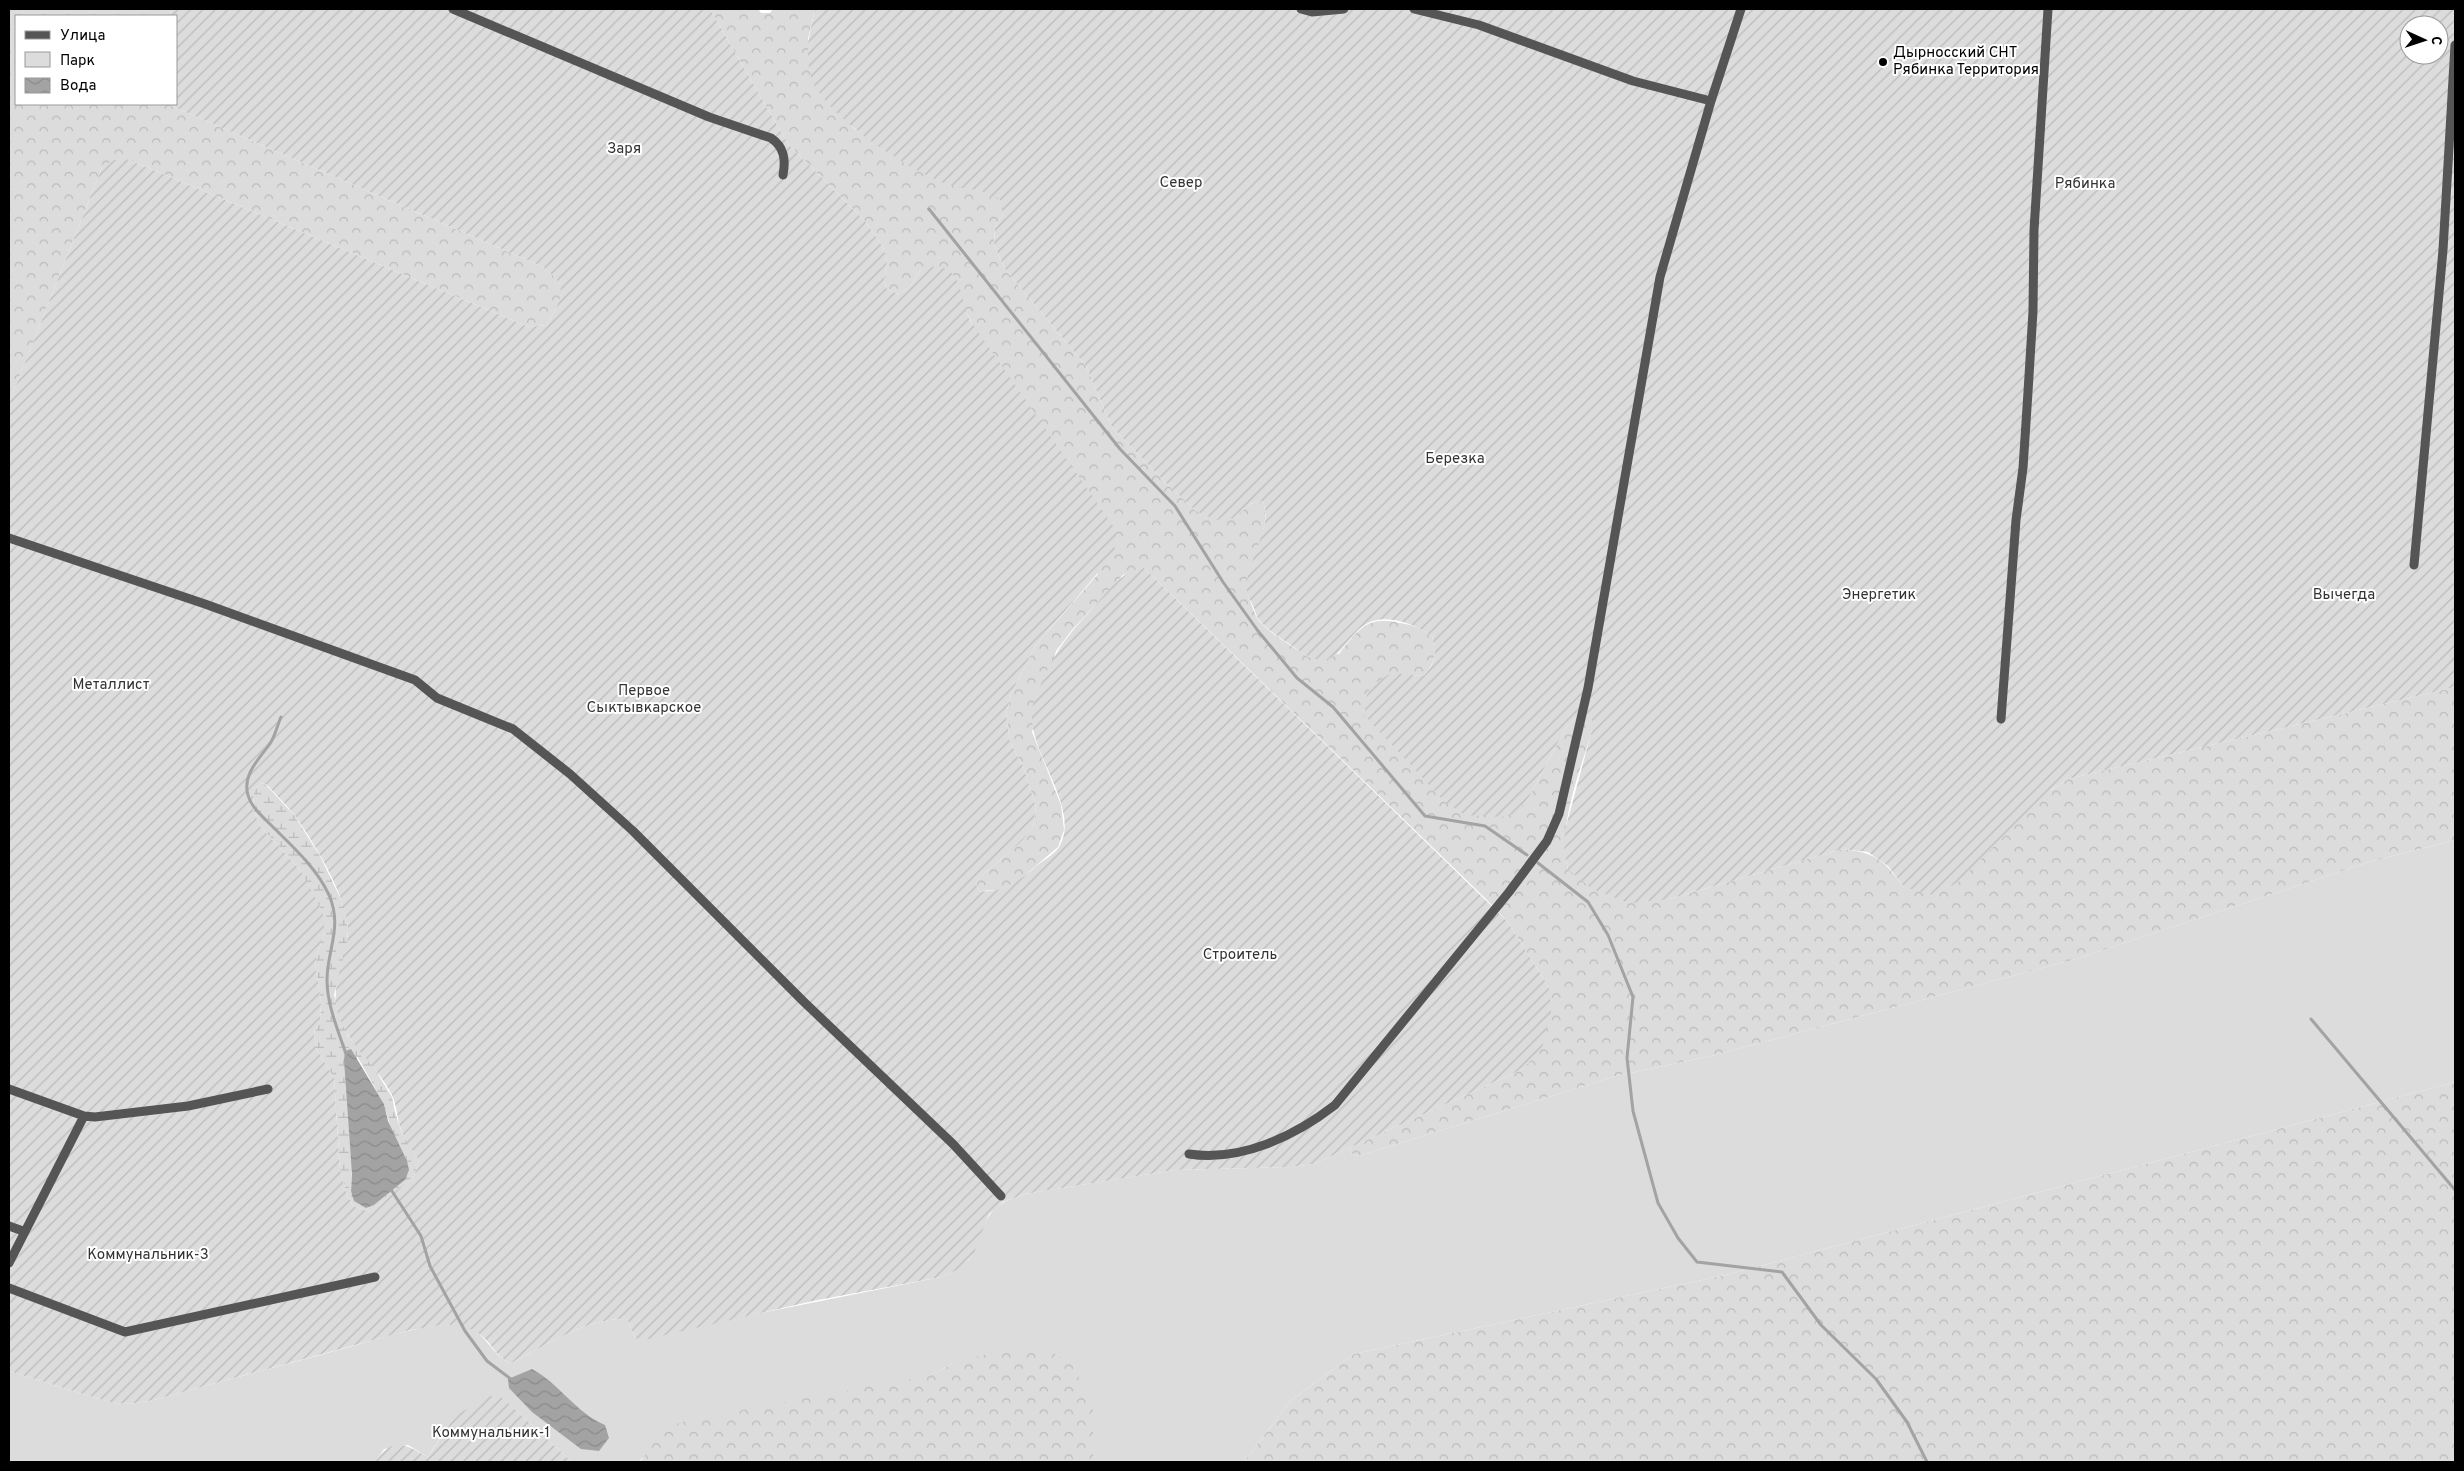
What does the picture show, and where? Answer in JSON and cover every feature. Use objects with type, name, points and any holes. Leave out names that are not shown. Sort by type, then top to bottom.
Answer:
[{"type":"street","points":[[453,9],[710,117],[771,138],[779,143],[784,153],[783,175]]},
{"type":"street","points":[[1301,9],[1312,12],[1344,9]]},
{"type":"street","points":[[1414,9],[1479,25],[1633,81],[1711,101]]},
{"type":"street","points":[[1189,1154],[1205,1157],[1246,1151],[1314,1121],[1335,1105],[1509,892],[1546,841],[1559,814],[1588,688],[1660,277],[1711,101],[1741,9]]},
{"type":"street","points":[[2001,719],[2015,529],[2023,468],[2029,383],[2033,311],[2034,230],[2048,9]]},
{"type":"street","points":[[2414,565],[2444,232],[2455,45]]},
{"type":"street","points":[[9,538],[415,680],[437,698],[513,729],[570,774],[632,831],[702,902],[953,1144],[1002,1196]]},
{"type":"street","points":[[9,1089],[84,1116],[105,1117],[188,1106],[268,1089]]},
{"type":"street","points":[[9,1262],[23,1231],[84,1116]]},
{"type":"street","points":[[9,1226],[23,1231]]},
{"type":"street","points":[[9,1288],[125,1332],[374,1277]]},
{"type":"green space","points":[[9,9],[172,9],[169,15],[15,15],[15,105],[169,105],[541,266],[557,279],[560,286],[560,299],[546,325],[529,327],[127,159],[103,165],[9,403]]},
{"type":"green space","points":[[172,9],[710,9],[788,144],[865,221],[883,247],[887,262],[884,281],[887,289],[898,294],[909,288],[922,268],[936,267],[945,269],[952,274],[957,280],[970,320],[1116,530],[1114,554],[1036,645],[1011,694],[1006,714],[1010,742],[1023,766],[1036,807],[1033,827],[1022,841],[978,879],[976,884],[979,891],[1002,889],[1015,883],[1059,847],[1064,832],[1064,816],[1060,798],[1033,728],[1032,708],[1034,701],[1052,662],[1076,627],[1121,578],[1128,573],[1144,568],[1507,921],[1549,987],[1551,1013],[1542,1048],[1523,1069],[1314,1164],[1292,1167],[1175,1170],[1025,1194],[1003,1202],[989,1214],[974,1253],[961,1268],[941,1277],[813,1301],[644,1340],[635,1338],[627,1319],[612,1320],[597,1323],[567,1334],[511,1363],[501,1357],[489,1343],[471,1329],[462,1326],[442,1325],[410,1330],[154,1400],[129,1404],[112,1403],[9,1371],[9,403],[103,165],[115,160],[127,159],[529,327],[546,325],[560,299],[560,286],[556,279],[541,266],[169,105],[178,105],[178,15],[169,15]],"holes":[[[261,783],[267,785],[289,808],[303,827],[329,872],[337,888],[347,919],[347,942],[336,990],[337,1010],[341,1022],[354,1043],[386,1084],[392,1095],[402,1132],[419,1161],[414,1176],[370,1212],[353,1206],[347,1195],[340,1169],[334,1078],[316,1048],[314,1033],[320,1022],[321,1001],[315,963],[324,933],[323,913],[301,871],[260,826],[253,809],[254,790]]]},
{"type":"green space","points":[[710,9],[758,9],[761,13],[770,13],[773,9],[815,9],[808,39],[853,128],[920,171],[947,184],[995,194],[1004,202],[1002,216],[995,227],[994,245],[1005,269],[1086,366],[1112,427],[1196,511],[1234,518],[1250,504],[1262,501],[1265,509],[1265,519],[1249,579],[1248,592],[1257,618],[1267,629],[1309,657],[1339,654],[1364,626],[1379,621],[1409,625],[1428,633],[1432,636],[1434,658],[1423,676],[1391,674],[1527,801],[1565,729],[1579,714],[1592,717],[1592,730],[1571,799],[1565,835],[1568,869],[1669,899],[1842,849],[1871,855],[1878,859],[1904,887],[2068,779],[2455,687],[2455,840],[2369,862],[2076,959],[1711,1056],[1616,1076],[1359,1156],[1352,1154],[1349,1148],[1523,1069],[1549,987],[1507,921],[1485,898],[1144,568],[1123,575],[1072,630],[1056,651],[1032,732],[1061,805],[1064,830],[1058,847],[1017,882],[1000,890],[979,891],[976,884],[978,879],[1022,841],[1033,827],[1036,807],[1023,766],[1010,742],[1006,714],[1011,694],[1036,645],[1098,574],[963,305],[961,296],[922,268],[909,288],[898,294],[887,289],[884,281],[887,262],[883,247],[865,221],[788,144]]},
{"type":"green space","points":[[815,9],[2455,9],[2455,687],[2068,779],[2051,790],[1958,882],[1933,895],[1904,887],[1888,866],[1868,852],[1842,849],[1669,899],[1629,903],[1592,889],[1568,869],[1564,852],[1565,830],[1592,730],[1592,717],[1579,714],[1565,729],[1527,801],[1514,814],[1501,817],[1465,815],[1445,802],[1365,716],[1365,701],[1370,687],[1391,673],[1423,676],[1427,672],[1434,658],[1432,636],[1410,624],[1393,620],[1376,620],[1359,629],[1339,652],[1331,658],[1323,660],[1312,658],[1298,650],[1263,624],[1257,617],[1247,592],[1247,581],[1265,521],[1265,510],[1262,501],[1250,504],[1234,518],[1216,520],[1196,511],[1162,479],[1112,427],[1086,366],[1005,269],[994,245],[995,227],[1002,216],[1003,202],[991,194],[946,184],[930,177],[890,154],[849,124],[818,91],[809,67],[808,42]]},
{"type":"green space","points":[[261,783],[266,785],[294,815],[320,856],[346,910],[348,930],[346,954],[334,995],[348,1036],[369,1060],[392,1097],[402,1133],[419,1161],[414,1176],[370,1212],[353,1206],[347,1195],[340,1169],[334,1078],[316,1048],[314,1033],[320,1022],[321,1001],[315,963],[324,933],[301,871],[260,826],[253,809],[254,790]],"holes":[[[357,1056],[384,1104],[405,1180],[374,1205],[366,1208],[351,1191]]]},
{"type":"green space","points":[[2455,840],[2455,1082],[1730,1274],[1354,1354],[1291,1400],[1244,1462],[1093,1462],[1093,1408],[952,1364],[931,1375],[641,1459],[640,1462],[572,1462],[503,1398],[474,1406],[457,1417],[444,1432],[428,1457],[408,1445],[384,1449],[375,1462],[9,1462],[9,1371],[112,1403],[129,1404],[154,1400],[392,1335],[437,1325],[450,1324],[469,1327],[476,1331],[498,1355],[511,1363],[567,1334],[597,1323],[612,1320],[627,1319],[635,1338],[941,1277],[955,1270],[970,1258],[983,1227],[996,1208],[1025,1194],[1175,1170],[1292,1167],[1314,1164],[1349,1148],[1352,1154],[1359,1156],[1616,1076],[1711,1056],[2076,959],[2369,862]]},
{"type":"green space","points":[[2455,1082],[2455,1462],[1244,1462],[1291,1400],[1354,1354],[1730,1274]]},
{"type":"green space","points":[[1000,1350],[1048,1350],[1073,1365],[1093,1408],[1093,1462],[640,1462],[666,1427],[689,1420],[931,1375],[952,1364]]},
{"type":"green space","name":"Коммунальник-1","points":[[483,1395],[503,1398],[572,1462],[375,1462],[388,1448],[399,1445],[428,1457],[456,1415],[474,1405]]},
{"type":"water","points":[[351,1049],[384,1104],[388,1121],[407,1161],[409,1170],[405,1180],[374,1205],[366,1208],[354,1201],[351,1191],[352,1174],[344,1060],[345,1051]]},
{"type":"water","points":[[532,1369],[551,1382],[585,1413],[605,1425],[609,1438],[599,1451],[581,1449],[532,1412],[509,1388],[508,1379]]},
{"type":"waterway","points":[[929,209],[1120,449],[1175,506],[1223,582],[1258,631],[1297,678],[1333,707],[1425,816],[1485,826],[1527,855]]},
{"type":"waterway","points":[[281,717],[271,742],[249,774],[247,781],[248,795],[258,812],[310,866],[329,895],[333,907],[335,928],[328,969],[327,989],[346,1054]]},
{"type":"waterway","points":[[1538,863],[1588,902],[1608,935],[1633,997],[1627,1058],[1633,1111],[1658,1203],[1678,1238],[1697,1262],[1782,1272],[1821,1325],[1876,1379],[1907,1422],[1927,1462]]},
{"type":"waterway","points":[[2311,1019],[2455,1190]]},
{"type":"waterway","points":[[390,1188],[421,1236],[430,1266],[465,1331],[487,1361],[512,1380]]},
{"type":"place","name":"Дырносский СНТ Рябинка Территория","points":[[1883,62]]},
{"type":"park label","name":"Заря","points":[[624,149]]},
{"type":"park label","name":"Север","points":[[1181,183]]},
{"type":"park label","name":"Рябинка","points":[[2085,184]]},
{"type":"park label","name":"Березка","points":[[1455,459]]},
{"type":"park label","name":"Энергетик","points":[[1879,595]]},
{"type":"park label","name":"Вычегда","points":[[2344,595]]},
{"type":"park label","name":"Металлист","points":[[111,685]]},
{"type":"park label","name":"Первое Сыктывкарское","points":[[644,700]]},
{"type":"park label","name":"Строитель","points":[[1240,955]]},
{"type":"park label","name":"Коммунальник-3","points":[[148,1255]]}]
